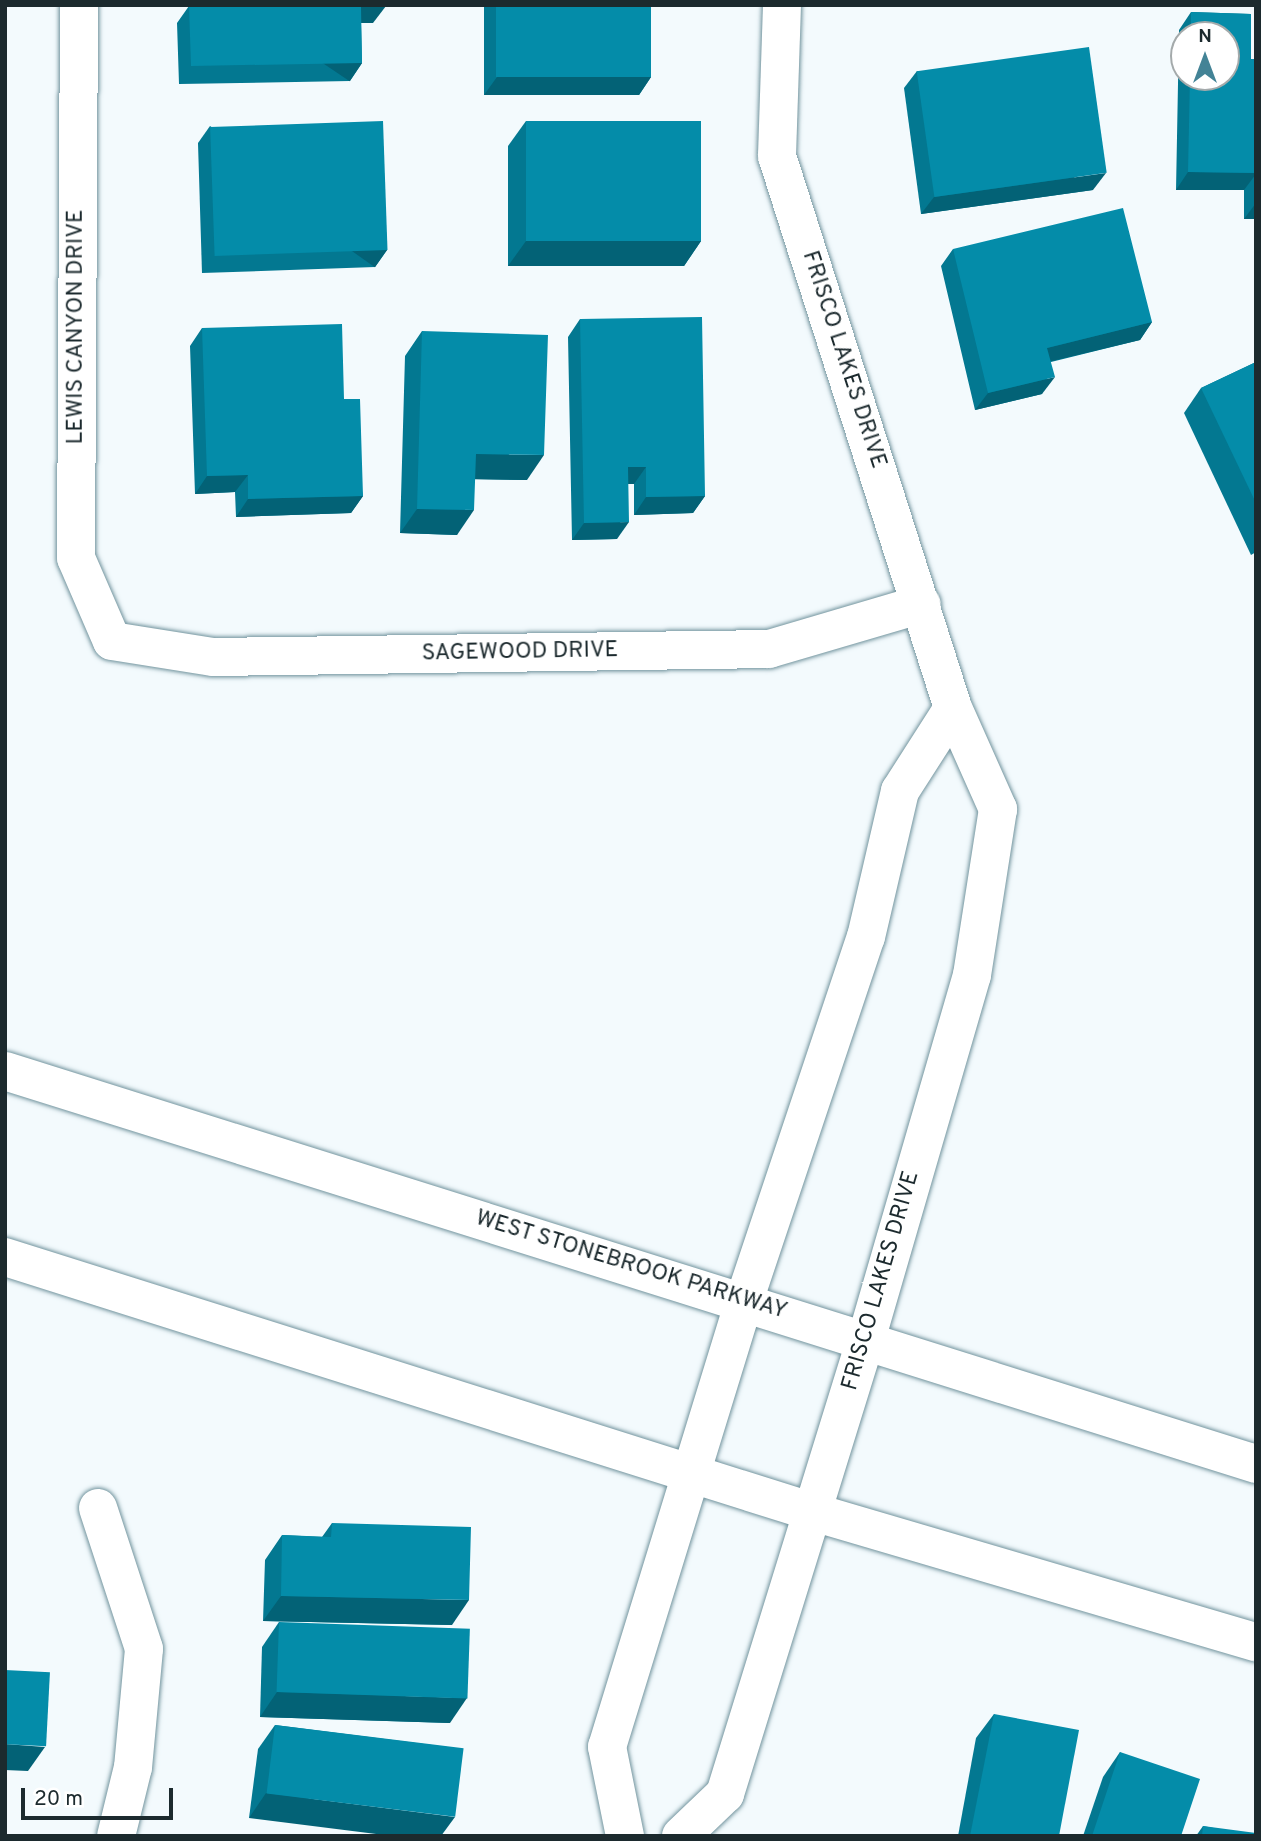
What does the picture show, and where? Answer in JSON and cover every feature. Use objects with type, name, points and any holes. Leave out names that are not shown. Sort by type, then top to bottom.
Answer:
[{"type":"street","name":"LEWIS CANYON DRIVE","points":[[79,5],[76,558],[112,641]]},
{"type":"street","name":"FRISCO LAKES DRIVE","points":[[681,1836],[725,1794],[813,1512],[972,975],[998,809],[953,708],[777,156],[782,5]]},
{"type":"street","name":"SAGEWOOD DRIVE","points":[[112,641],[213,657],[769,649],[922,604]]},
{"type":"street","points":[[625,1836],[607,1747],[686,1472],[866,937],[900,791],[953,708]]},
{"type":"street","name":"WEST STONEBROOK PARKWAY","points":[[5,1071],[866,1339],[1256,1464]]},
{"type":"street","points":[[5,1257],[813,1512],[1256,1642]]},
{"type":"street","points":[[98,1508],[144,1649],[133,1767],[116,1836]]},
{"type":"building","points":[[386,5],[361,6],[362,63],[191,66],[189,6]]},
{"type":"building","points":[[496,5],[651,5],[651,77],[496,77]]},
{"type":"building","points":[[1191,12],[1251,14],[1251,59],[1256,59],[1256,173],[1188,172],[1190,91],[1240,91],[1240,21],[1191,21]]},
{"type":"building","points":[[1089,47],[1107,173],[934,197],[917,71]]},
{"type":"building","points":[[383,121],[388,250],[215,256],[210,127]]},
{"type":"building","points":[[526,121],[701,121],[701,241],[526,241]]},
{"type":"building","points":[[1123,208],[1152,322],[1047,348],[1055,377],[988,393],[953,249]]},
{"type":"building","points":[[702,317],[705,496],[646,497],[646,467],[628,467],[629,522],[584,523],[580,319]]},
{"type":"building","points":[[342,324],[344,399],[360,399],[363,496],[248,499],[248,475],[207,476],[202,328]]},
{"type":"building","points":[[422,331],[548,335],[544,455],[476,454],[474,510],[417,509]]},
{"type":"building","points":[[1256,362],[1256,503],[1201,388]]},
{"type":"building","points":[[332,1523],[471,1527],[469,1600],[281,1596],[282,1535],[331,1537]]},
{"type":"building","points":[[279,1622],[470,1629],[467,1699],[277,1692]]},
{"type":"building","points":[[5,1670],[50,1672],[46,1746],[5,1744]]},
{"type":"building","points":[[994,1714],[1079,1730],[1059,1836],[970,1836]]},
{"type":"building","points":[[275,1725],[464,1748],[455,1817],[267,1793]]},
{"type":"building","points":[[1120,1752],[1200,1779],[1181,1836],[1092,1836]]},
{"type":"building","points":[[1203,1826],[1256,1833],[1256,1836],[1202,1836]]}]
